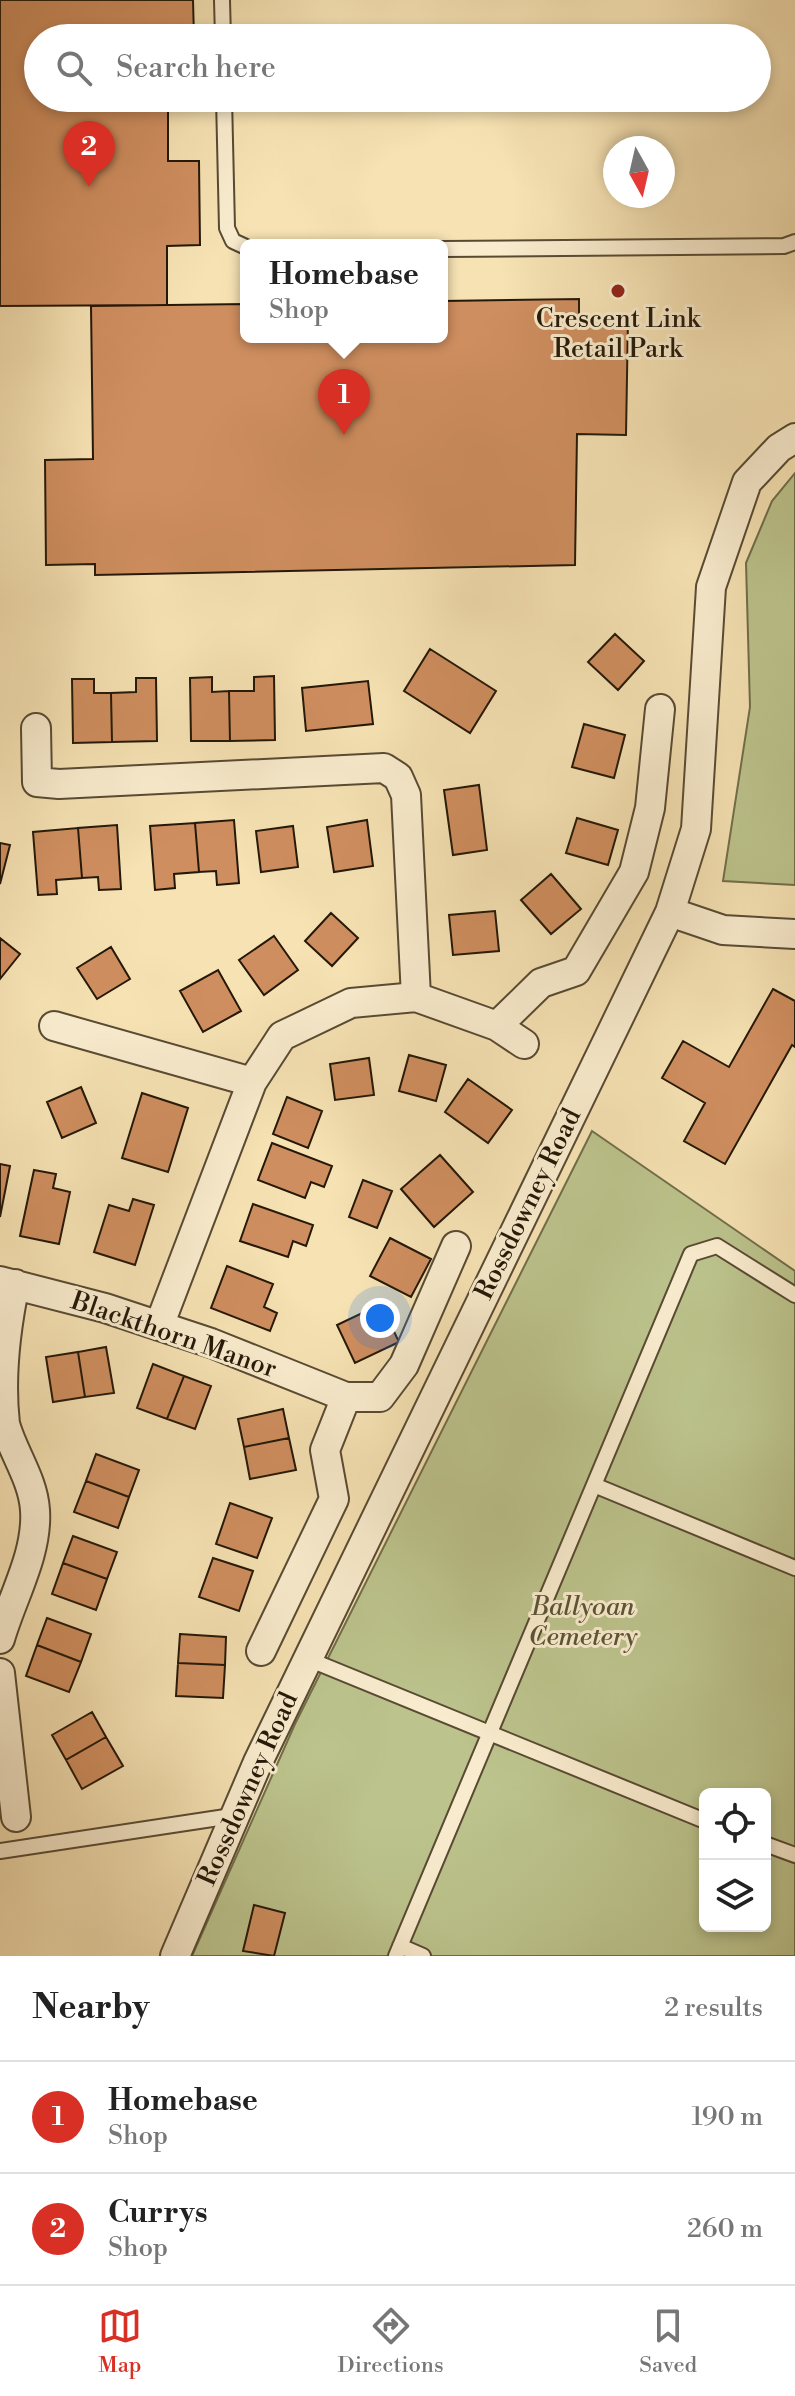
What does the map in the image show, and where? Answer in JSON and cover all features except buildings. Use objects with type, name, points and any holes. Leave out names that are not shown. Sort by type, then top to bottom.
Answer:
[{"type":"street","name":"Rossdowney Road","points":[[175,1956],[232,1816],[670,912],[696,829],[711,587],[747,482],[779,448],[795,438]]},
{"type":"street","points":[[497,1026],[541,983],[576,971],[634,872],[650,808],[660,709]]},
{"type":"street","points":[[36,728],[37,782],[59,784],[384,768],[398,777],[406,795],[416,997]]},
{"type":"street","points":[[670,912],[723,930],[795,934]]},
{"type":"street","points":[[159,1326],[252,1082],[282,1036],[297,1026],[351,1003],[416,997],[497,1026],[524,1044]]},
{"type":"street","points":[[54,1026],[252,1082]]},
{"type":"street","points":[[261,1651],[334,1499],[325,1450],[346,1397],[380,1397],[404,1365],[456,1246]]},
{"type":"street","points":[[0,1639],[27,1562],[35,1523],[31,1487],[4,1422],[4,1334],[8,1283]]},
{"type":"street","name":"Blackthorn Manor","points":[[8,1283],[159,1326],[346,1397]]},
{"type":"street","points":[[0,1673],[16,1817]]},
{"type":"lane","points":[[222,0],[223,24]]},
{"type":"lane","points":[[224,112],[227,228],[233,241],[240,244]]},
{"type":"lane","points":[[448,249],[784,246],[795,242]]},
{"type":"lane","points":[[423,1956],[398,1951],[691,1254],[717,1246],[795,1295]]},
{"type":"lane","points":[[594,1485],[795,1568]]},
{"type":"lane","points":[[308,1659],[699,1819]]},
{"type":"lane","points":[[0,1851],[232,1816]]},
{"type":"lane","points":[[771,1846],[795,1855]]},
{"type":"green space","points":[[795,473],[795,885],[723,881],[750,707],[746,563],[772,501]]},
{"type":"green space","name":"Ballyoan Cemetery","points":[[592,1131],[795,1271],[795,1956],[192,1956],[295,1724]]},
{"type":"place","name":"Currys","points":[[89,187]]},
{"type":"place","name":"Crescent Link Retail Park","points":[[618,291]]},
{"type":"place","name":"Homebase","points":[[344,435]]}]
